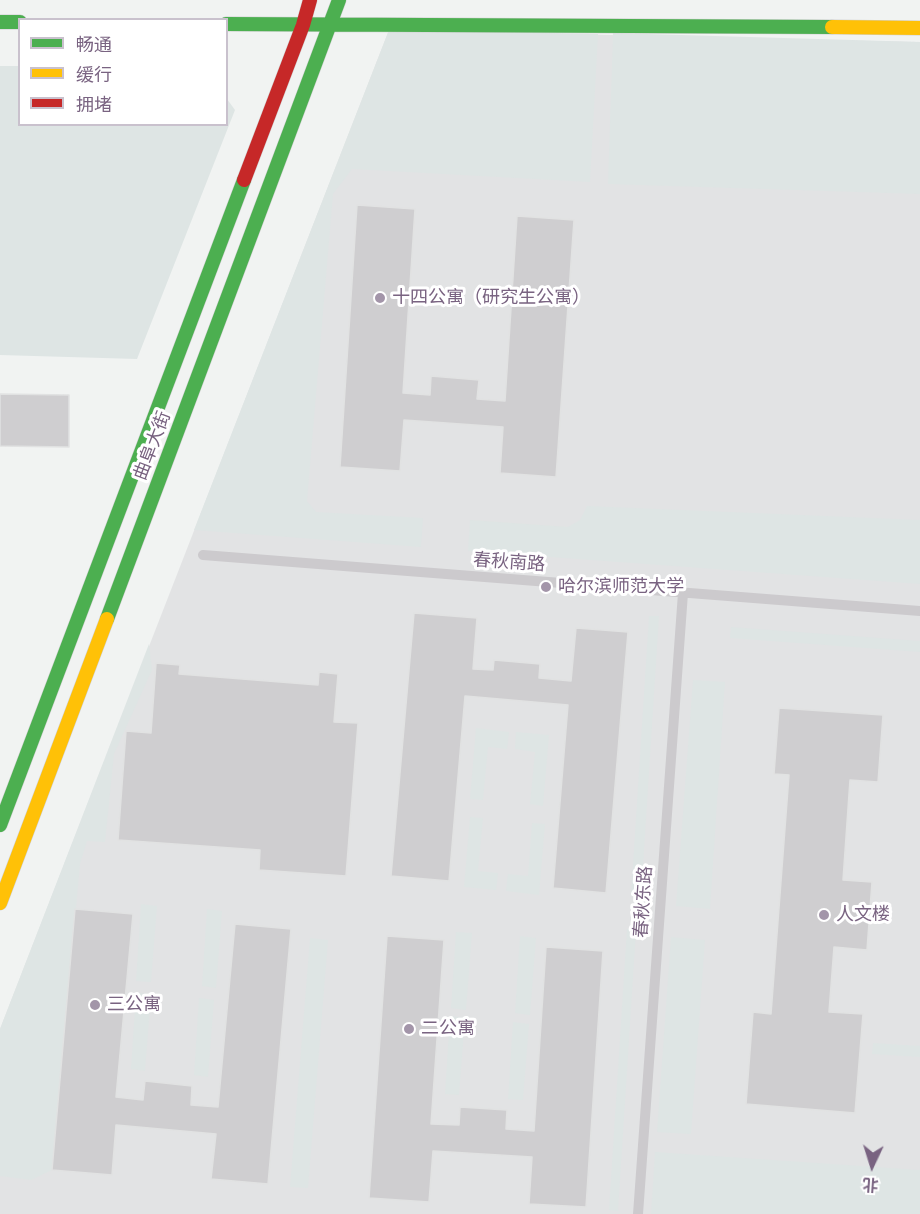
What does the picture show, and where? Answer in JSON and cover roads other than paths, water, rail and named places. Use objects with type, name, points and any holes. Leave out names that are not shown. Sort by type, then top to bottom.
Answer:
[{"type":"street","name":"曲阜大街","points":[[0,825],[303,24],[310,0]]},
{"type":"street","name":"曲阜大街","points":[[0,903],[339,0]]},
{"type":"street","points":[[0,22],[18,22]]},
{"type":"street","points":[[228,24],[920,28]]},
{"type":"lane","name":"春秋南路","points":[[202,555],[920,611]]},
{"type":"lane","name":"春秋东路","points":[[638,1214],[683,593]]},
{"type":"place","name":"十四公寓（研究生公寓）","points":[[380,298]]},
{"type":"place","name":"哈尔滨师范大学","points":[[546,587]]},
{"type":"place","name":"人文楼","points":[[824,915]]},
{"type":"place","name":"三公寓","points":[[95,1005]]},
{"type":"place","name":"二公寓","points":[[409,1029]]}]
